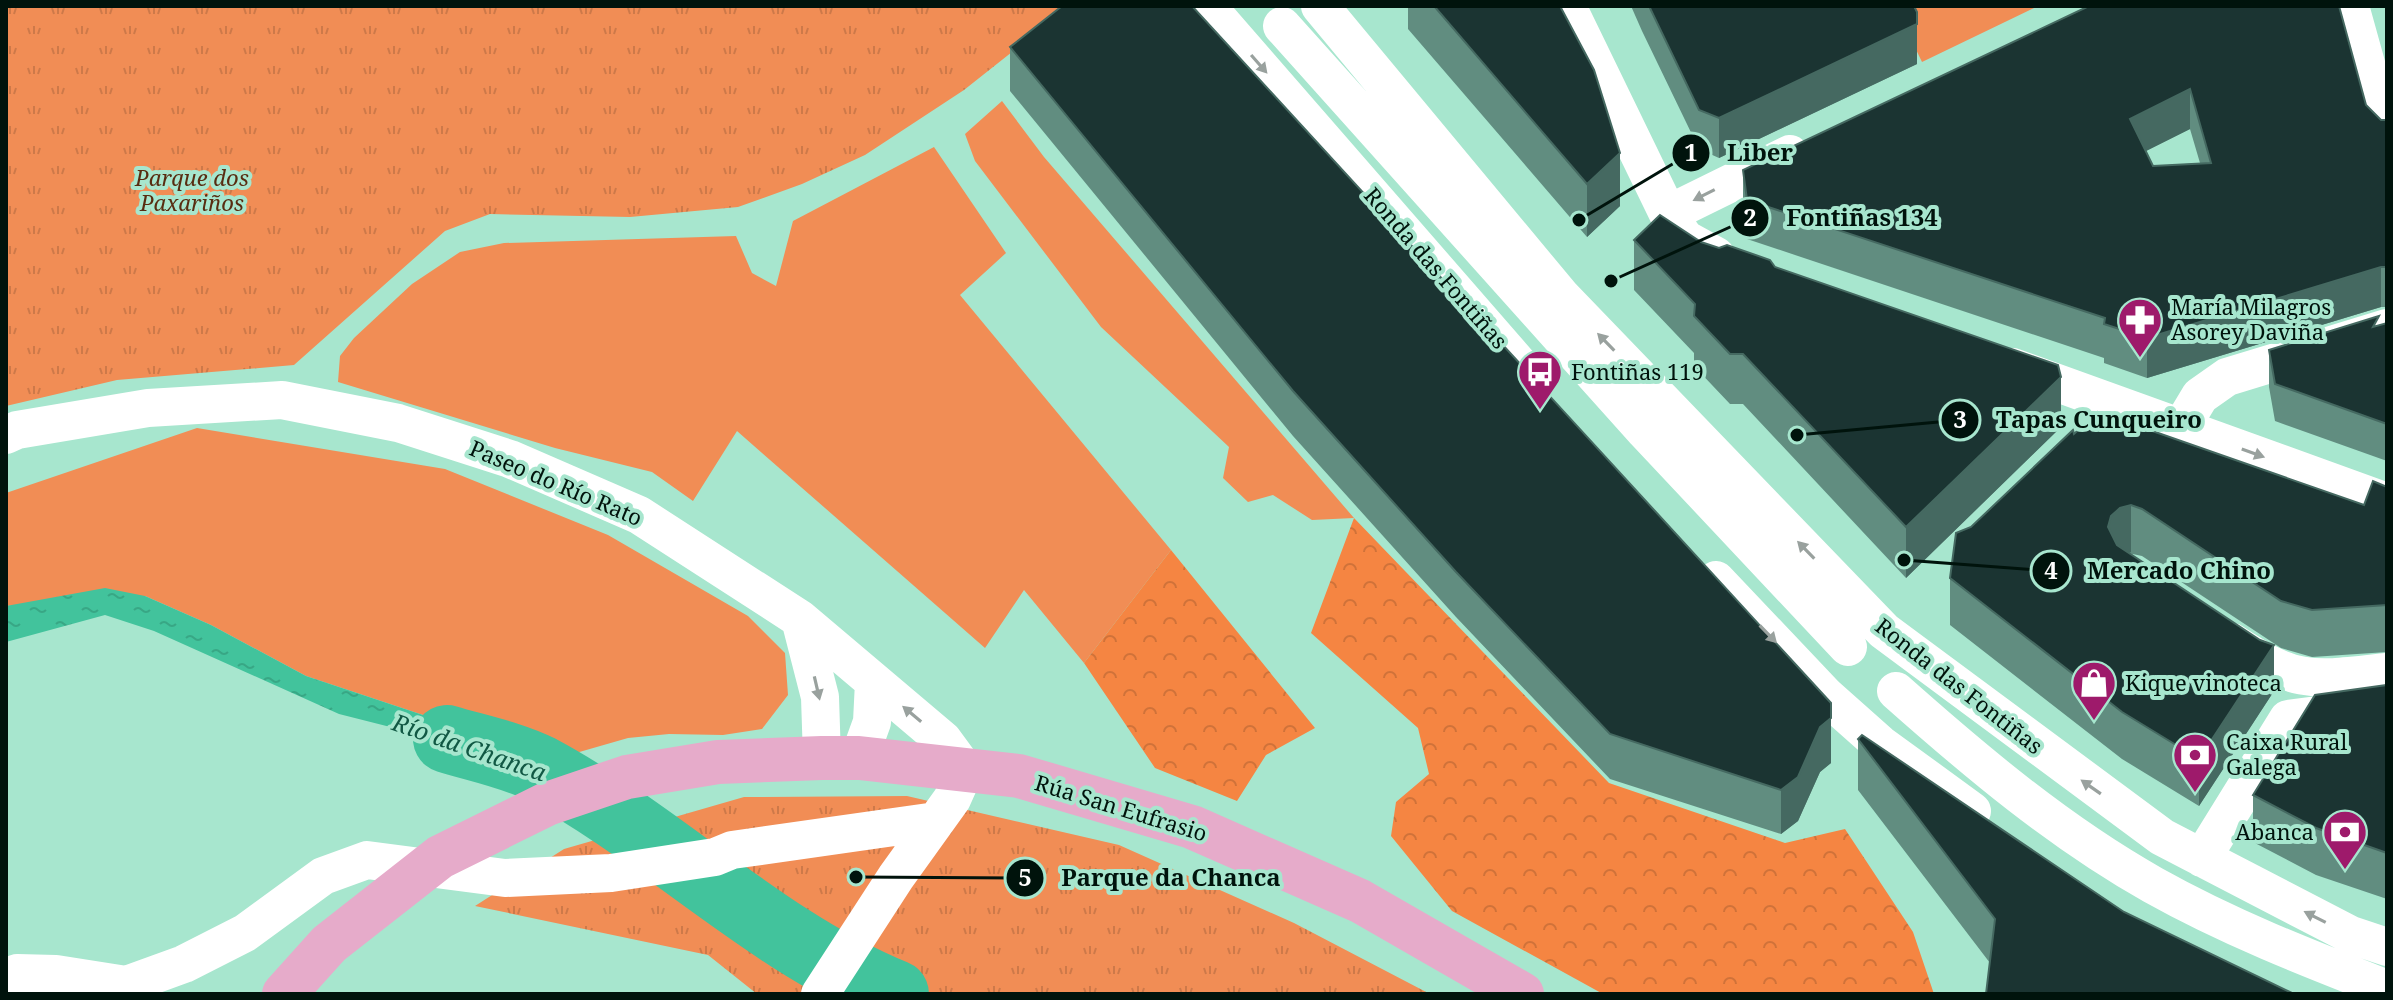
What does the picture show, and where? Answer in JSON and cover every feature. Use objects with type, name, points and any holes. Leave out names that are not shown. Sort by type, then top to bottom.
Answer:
[{"type":"main road","name":"Rúa San Eufrasio","points":[[297,989],[329,944],[440,857],[547,804],[627,777],[711,763],[840,758],[1019,776],[1206,833],[1360,901],[1522,994]]},
{"type":"street","name":"Ronda das Fontiñas","points":[[1207,6],[1559,410]]},
{"type":"street","name":"Ronda das Fontiñas","points":[[1320,6],[1561,296],[1884,631],[2059,764],[2162,837],[2351,935],[2387,947]]},
{"type":"street","points":[[1567,6],[1668,214],[1685,239],[1748,270]]},
{"type":"street","points":[[2350,6],[2387,139]]},
{"type":"street","points":[[1233,34],[1267,9],[1281,16],[1645,431],[1848,647]]},
{"type":"street","points":[[1668,214],[1815,142]]},
{"type":"street","points":[[2182,426],[2200,396],[2227,377],[2387,328]]},
{"type":"street","points":[[1984,356],[2104,418],[2182,426],[2387,502]]},
{"type":"street","name":"Paseo do Río Rato","points":[[6,435],[17,430],[148,408],[282,400],[398,423],[510,459],[639,515],[800,619],[943,740],[965,770]]},
{"type":"street","points":[[1695,557],[1826,696],[1880,744],[1995,828]]},
{"type":"street","points":[[800,619],[840,758]]},
{"type":"street","points":[[2207,626],[2272,668],[2314,680],[2387,672]]},
{"type":"street","points":[[1826,696],[1884,631]]},
{"type":"street","points":[[840,758],[872,722],[874,682]]},
{"type":"street","points":[[1896,691],[2048,817],[2152,884],[2246,932],[2387,989]]},
{"type":"street","points":[[2202,858],[2288,719],[2387,706]]},
{"type":"street","points":[[820,994],[896,877],[952,799],[965,770]]},
{"type":"street","points":[[6,977],[17,973],[56,974],[126,985],[184,964],[245,933],[323,876],[367,860],[505,878],[611,873],[715,857],[732,850],[936,821]]},
{"type":"green space","name":"Parque dos Paxariños","points":[[6,6],[1070,6],[964,90],[865,155],[802,184],[738,207],[630,217],[490,214],[445,231],[294,365],[117,380],[6,406]]},
{"type":"green space","points":[[1895,6],[2038,6],[1922,62]]},
{"type":"green space","points":[[1002,101],[1044,157],[1354,518],[1312,520],[1273,495],[1248,502],[1223,478],[1229,447],[1101,327],[975,161],[965,134]]},
{"type":"green space","points":[[934,147],[1006,253],[960,295],[1171,550],[1084,663],[1024,590],[985,648],[737,431],[693,501],[652,472],[555,448],[338,382],[340,356],[354,338],[412,284],[460,252],[504,243],[736,236],[752,273],[776,286],[793,221]]},
{"type":"green space","points":[[197,428],[445,469],[608,535],[748,616],[785,653],[788,695],[762,729],[723,735],[669,734],[628,738],[555,759],[306,676],[211,625],[145,596],[6,606],[6,493]]},
{"type":"green space","points":[[1354,518],[1609,783],[1785,843],[1845,829],[1913,932],[1934,994],[1603,994],[1452,911],[1391,836],[1396,802],[1429,774],[1418,728],[1311,633]]},
{"type":"green space","points":[[1171,550],[1315,728],[1266,755],[1237,801],[1155,768],[1084,663]]},
{"type":"green space","points":[[907,796],[1119,845],[1294,923],[1430,994],[757,994],[708,955],[475,906],[564,849],[744,797]]},
{"type":"water","points":[[105,588],[145,596],[211,625],[306,676],[555,759],[528,773],[414,733],[339,714],[154,631],[105,615],[6,642],[6,606]]},
{"type":"building","points":[[1062,6],[1192,6],[1831,703],[1831,718],[1820,727],[1798,777],[1781,790],[1610,734],[1456,572],[1293,391],[1010,47]]},
{"type":"building","points":[[1434,6],[1560,6],[1594,70],[1620,153],[1587,184]]},
{"type":"building","points":[[1649,6],[1914,6],[1917,24],[1719,118],[1699,110]]},
{"type":"building","points":[[2089,6],[2339,6],[2366,105],[2381,120],[2387,120],[2387,267],[2147,338],[2104,324],[2105,318],[1747,200],[1743,170]],"holes":[[[2190,89],[2211,163],[2153,166],[2130,119]]]},
{"type":"building","points":[[1660,215],[1701,242],[1719,248],[1727,245],[1770,260],[1775,267],[2058,365],[2061,377],[1906,527],[1743,354],[1730,354],[1694,316],[1695,304],[1634,240]]},
{"type":"building","points":[[2379,316],[2373,327],[2387,323],[2387,424],[2275,384],[2269,350]]},
{"type":"building","points":[[2098,412],[2364,505],[2373,481],[2387,487],[2387,605],[2312,610],[2281,601],[2142,509],[2131,505],[2120,508],[2111,516],[2108,527],[2117,545],[2260,640],[2274,645],[2199,759],[2122,712],[1950,578],[1956,533],[1971,527],[2073,430],[2074,434]]},
{"type":"building","points":[[2387,685],[2387,853],[2316,828],[2253,795],[2315,695]]},
{"type":"building","points":[[1862,735],[2124,912],[2294,994],[1986,994],[1995,919],[1858,739]]},
{"type":"waterway","name":"Río da Chanca","points":[[447,739],[540,769],[585,795],[802,946],[847,972],[895,994]]},
{"type":"place","name":"Liber","points":[[1579,220]]},
{"type":"place","name":"Fontiñas 134","points":[[1611,281]]},
{"type":"place","name":"María Milagros Asorey Daviña","points":[[2140,359]]},
{"type":"place","name":"Fontiñas 119","points":[[1540,411]]},
{"type":"place","name":"Tapas Cunqueiro","points":[[1797,435]]},
{"type":"place","name":"Mercado Chino","points":[[1904,560]]},
{"type":"place","name":"Kique vinoteca","points":[[2094,722]]},
{"type":"place","name":"Caixa Rural Galega","points":[[2195,794]]},
{"type":"place","name":"Abanca","points":[[2345,871]]},
{"type":"place","name":"Parque da Chanca","points":[[856,877]]}]
